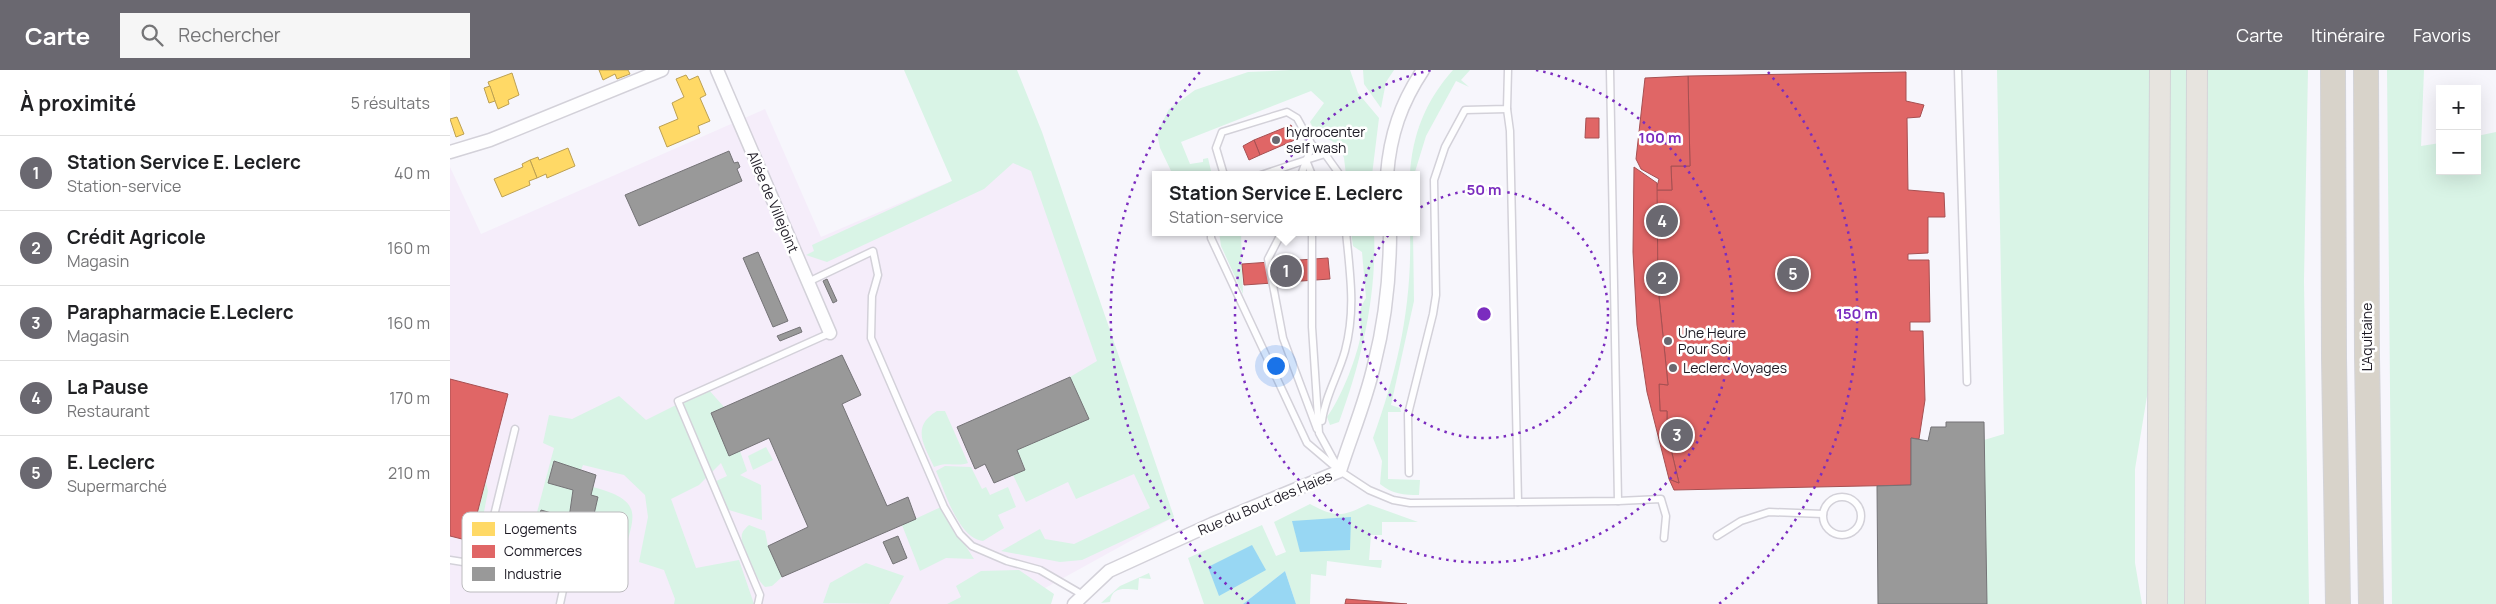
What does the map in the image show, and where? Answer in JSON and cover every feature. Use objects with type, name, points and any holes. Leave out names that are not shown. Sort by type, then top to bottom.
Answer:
[{"type":"highway","points":[[2333,70],[2334,358],[2338,604]]},
{"type":"highway","name":"L'Aquitaine","points":[[2366,70],[2367,357],[2371,604]]},
{"type":"main road","points":[[2157,604],[2160,70]]},
{"type":"main road","points":[[2195,604],[2197,70]]},
{"type":"street","points":[[450,152],[490,140],[662,70]]},
{"type":"street","name":"Allée de Villejoint","points":[[717,70],[830,333]]},
{"type":"street","points":[[1388,171],[1389,152],[1397,120],[1410,89],[1423,70]]},
{"type":"street","name":"Rue du Bout des Haies","points":[[1078,601],[1109,571],[1212,524],[1340,471],[1376,358],[1387,298],[1390,236]]},
{"type":"lane","points":[[1508,70],[1507,109],[1510,138],[1518,502]]},
{"type":"lane","points":[[1610,70],[1618,501]]},
{"type":"lane","points":[[1958,70],[1967,382]]},
{"type":"lane","points":[[1409,473],[1408,414],[1436,295],[1434,180],[1445,147],[1465,110],[1507,109]]},
{"type":"lane","points":[[1223,171],[1216,148],[1222,132],[1287,112],[1297,118],[1312,145],[1325,154],[1337,171]]},
{"type":"lane","points":[[1302,171],[1312,145]]},
{"type":"lane","points":[[1273,171],[1325,154]]},
{"type":"lane","points":[[1306,160],[1310,171]]},
{"type":"lane","points":[[1211,236],[1307,442],[1340,471],[1377,494],[1410,503],[1661,499],[1666,516],[1664,538]]},
{"type":"lane","points":[[1280,236],[1268,258],[1282,338],[1320,437],[1340,471]]},
{"type":"lane","points":[[1312,236],[1312,327],[1320,437]]},
{"type":"lane","points":[[1320,437],[1324,404],[1345,352],[1353,305],[1346,236]]},
{"type":"lane","points":[[808,282],[873,251],[878,275],[872,296],[871,338],[948,514],[960,534],[972,546],[1007,562],[1040,570],[1078,601]]},
{"type":"lane","points":[[758,604],[760,595],[678,402],[830,333]]},
{"type":"lane","points":[[495,512],[515,429]]},
{"type":"lane","points":[[1848,498],[1857,505],[1861,520],[1855,530],[1841,536],[1831,532],[1826,527],[1824,514],[1829,502],[1835,499],[1848,498]]},
{"type":"lane","points":[[1717,536],[1741,521],[1769,512],[1824,514]]},
{"type":"shaded area","points":[[765,109],[821,237],[1038,144],[1174,517],[1016,604],[450,604],[450,167],[481,234]]},
{"type":"green space","points":[[904,70],[1017,70],[1042,132],[1174,517],[1082,560],[1060,562],[1001,551],[1040,529],[1045,539],[1074,544],[1150,508],[1134,474],[1076,499],[1068,482],[1026,502],[1013,475],[1025,469],[1017,450],[1088,419],[1070,377],[1097,361],[1031,171],[1013,163],[984,189],[827,262],[806,255],[814,251],[812,245],[952,181]]},
{"type":"green space","points":[[1350,70],[1358,93],[1379,118],[1372,171],[1346,171],[1344,158],[1340,148],[1332,141],[1317,135],[1310,122],[1324,103],[1311,91],[1181,142],[1190,164],[1203,162],[1203,159],[1208,158],[1211,171],[1171,171],[1160,148],[1157,133],[1169,109],[1195,90],[1248,72]]},
{"type":"green space","points":[[1363,70],[1394,70],[1386,82],[1381,108],[1364,84]]},
{"type":"green space","points":[[1453,70],[1470,70],[1461,80],[1469,87],[1456,81],[1426,136],[1415,171],[1410,171],[1417,132],[1428,106],[1443,81]]},
{"type":"green space","points":[[1997,70],[2150,70],[2149,384],[2135,469],[2135,563],[2142,604],[1987,604],[1984,440],[2004,434]]},
{"type":"green space","points":[[2169,70],[2188,70],[2184,604],[2167,604]]},
{"type":"green space","points":[[2208,70],[2308,70],[2304,281],[2309,604],[2206,604]]},
{"type":"green space","points":[[2387,70],[2424,70],[2421,146],[2436,144],[2436,175],[2481,175],[2481,135],[2496,132],[2496,604],[2392,604]]},
{"type":"green space","points":[[1220,236],[1241,236],[1243,294],[1221,246]]},
{"type":"green space","points":[[1352,236],[1374,236],[1373,280],[1370,305],[1361,353],[1347,400],[1339,422],[1330,425],[1327,417],[1342,390],[1358,348],[1361,333],[1360,314],[1362,304],[1366,298],[1362,252],[1353,246]]},
{"type":"green space","points":[[1410,236],[1413,236],[1414,301],[1391,405],[1400,408],[1401,412],[1388,412],[1388,479],[1420,480],[1419,495],[1398,493],[1380,484],[1382,461],[1373,438],[1390,387],[1402,337],[1409,286]]},
{"type":"green space","points":[[708,389],[724,407],[711,413],[729,455],[740,451],[747,471],[740,475],[761,485],[762,520],[719,507],[710,484],[727,476],[721,463],[699,485],[671,499],[696,568],[739,560],[754,604],[674,604],[675,599],[664,570],[639,562],[648,517],[645,495],[624,475],[583,465],[581,470],[554,461],[548,483],[573,490],[570,512],[548,512],[541,510],[540,512],[537,512],[554,448],[543,443],[549,415],[572,419],[619,396],[646,420]]},
{"type":"green space","points":[[937,411],[945,411],[968,463],[943,464],[934,467],[924,444],[922,430],[929,417]]},
{"type":"green space","points":[[766,447],[773,460],[753,470],[748,456]]},
{"type":"green space","points":[[945,466],[971,467],[982,489],[986,487],[990,495],[1008,487],[1016,507],[998,515],[1004,528],[983,541],[974,538],[966,532],[948,501],[936,471]]},
{"type":"green space","points":[[486,482],[488,491],[484,512],[478,512]]},
{"type":"green space","points":[[593,487],[610,492],[628,504],[632,512],[632,521],[628,538],[628,512],[595,512],[598,497],[591,495]]},
{"type":"green space","points":[[1310,504],[1326,512],[1339,514],[1368,504],[1418,522],[1382,522],[1382,535],[1371,535],[1369,560],[1382,560],[1381,568],[1327,561],[1326,576],[1311,574],[1310,604],[1296,604],[1285,571],[1243,604],[1204,604],[1188,558],[1262,525],[1276,556],[1286,552],[1274,522]]},
{"type":"green space","points":[[941,507],[974,559],[946,558],[920,571],[902,525]]},
{"type":"green space","points":[[749,525],[765,531],[768,546],[782,577],[772,586],[765,587],[761,583],[746,554],[742,534]]},
{"type":"green space","points":[[866,563],[904,576],[889,604],[823,603],[830,583]]},
{"type":"green space","points":[[1019,570],[1054,594],[1051,604],[947,604],[961,597],[956,586],[981,571]]},
{"type":"green space","points":[[1149,573],[1151,579],[1139,578],[1138,590],[1116,591],[1113,593],[1110,602],[1101,603],[1120,586]]},
{"type":"water","points":[[1351,517],[1350,550],[1300,552],[1292,521]]},
{"type":"water","points":[[1252,545],[1266,570],[1219,596],[1208,567]]},
{"type":"water","points":[[1285,571],[1296,604],[1243,604]]},
{"type":"building: Logements","points":[[599,70],[628,70],[630,74],[617,79],[615,74],[603,80]]},
{"type":"building: Logements","points":[[512,73],[519,95],[508,100],[509,104],[498,109],[488,82]]},
{"type":"building: Logements","points":[[686,75],[689,80],[698,76],[706,95],[700,98],[710,121],[698,126],[700,133],[667,147],[659,127],[678,119],[672,103],[684,97],[676,79]]},
{"type":"building: Logements","points":[[490,86],[495,101],[489,103],[484,88]]},
{"type":"building: Logements","points":[[457,117],[464,134],[456,137],[450,119]]},
{"type":"building: Logements","points":[[568,148],[575,166],[547,178],[546,174],[537,178],[530,160],[538,157],[539,160]]},
{"type":"building: Logements","points":[[530,160],[537,178],[529,181],[530,185],[502,197],[494,179],[523,167],[522,164]]},
{"type":"building: Commerces","points":[[1906,72],[1906,101],[1924,105],[1920,117],[1907,118],[1908,190],[1944,193],[1945,217],[1928,217],[1928,253],[1908,254],[1908,260],[1929,260],[1930,322],[1910,322],[1910,331],[1923,331],[1925,400],[1919,439],[1911,438],[1911,485],[1674,490],[1669,479],[1679,483],[1667,432],[1667,411],[1660,411],[1659,384],[1668,385],[1658,287],[1656,190],[1672,190],[1671,166],[1690,166],[1688,76]]},
{"type":"building: Commerces","points":[[1688,76],[1690,166],[1671,166],[1672,190],[1656,190],[1659,179],[1641,169],[1636,159],[1645,78]]},
{"type":"building: Commerces","points":[[1586,118],[1599,118],[1599,138],[1585,138]]},
{"type":"building: Commerces","name":"hydrocenter self wash","points":[[1291,125],[1297,139],[1260,155],[1254,140]]},
{"type":"building: Commerces","points":[[1254,140],[1260,155],[1249,160],[1243,146]]},
{"type":"building: Commerces","points":[[1634,167],[1657,183],[1658,287],[1668,385],[1659,384],[1660,411],[1667,411],[1667,432],[1679,483],[1669,479],[1647,392],[1637,325],[1633,252]]},
{"type":"building: Commerces","points":[[1328,258],[1330,279],[1244,285],[1242,264]]},
{"type":"building: Commerces","points":[[450,379],[508,394],[477,512],[462,512],[462,539],[450,536]]},
{"type":"building: Commerces","points":[[1346,599],[1407,604],[1345,604]]},
{"type":"building: Industrie","points":[[729,151],[734,163],[738,162],[740,167],[737,169],[742,181],[639,226],[625,195]]},
{"type":"building: Industrie","points":[[758,252],[788,321],[773,327],[743,258]]},
{"type":"building: Industrie","points":[[827,279],[837,301],[833,303],[823,281]]},
{"type":"building: Industrie","points":[[800,327],[802,332],[780,341],[777,336]]},
{"type":"building: Industrie","points":[[842,355],[861,395],[842,404],[887,506],[908,497],[916,519],[782,577],[768,546],[808,527],[769,438],[729,456],[711,413]]},
{"type":"building: Industrie","points":[[1070,377],[1089,419],[1017,450],[1025,470],[994,483],[985,464],[975,469],[957,427]]},
{"type":"building: Industrie","points":[[1946,422],[1984,422],[1987,604],[1878,604],[1877,486],[1911,485],[1911,438],[1928,441],[1931,427],[1946,427]]},
{"type":"building: Industrie","points":[[554,461],[596,475],[591,495],[598,497],[595,512],[570,512],[573,490],[548,483]]},
{"type":"building: Industrie","points":[[898,536],[907,558],[893,564],[883,542]]},
{"type":"place","name":"hydrocenter self wash","points":[[1276,140]]},
{"type":"place","name":"La Pause","points":[[1662,221]]},
{"type":"place","name":"Station Service E. Leclerc","points":[[1286,271]]},
{"type":"place","name":"E. Leclerc","points":[[1793,274]]},
{"type":"place","name":"Crédit Agricole","points":[[1662,278]]},
{"type":"place","name":"Une Heure Pour Soi","points":[[1668,341]]},
{"type":"place","name":"Leclerc Voyages","points":[[1673,368]]},
{"type":"place","name":"Parapharmacie E.Leclerc","points":[[1677,435]]}]
